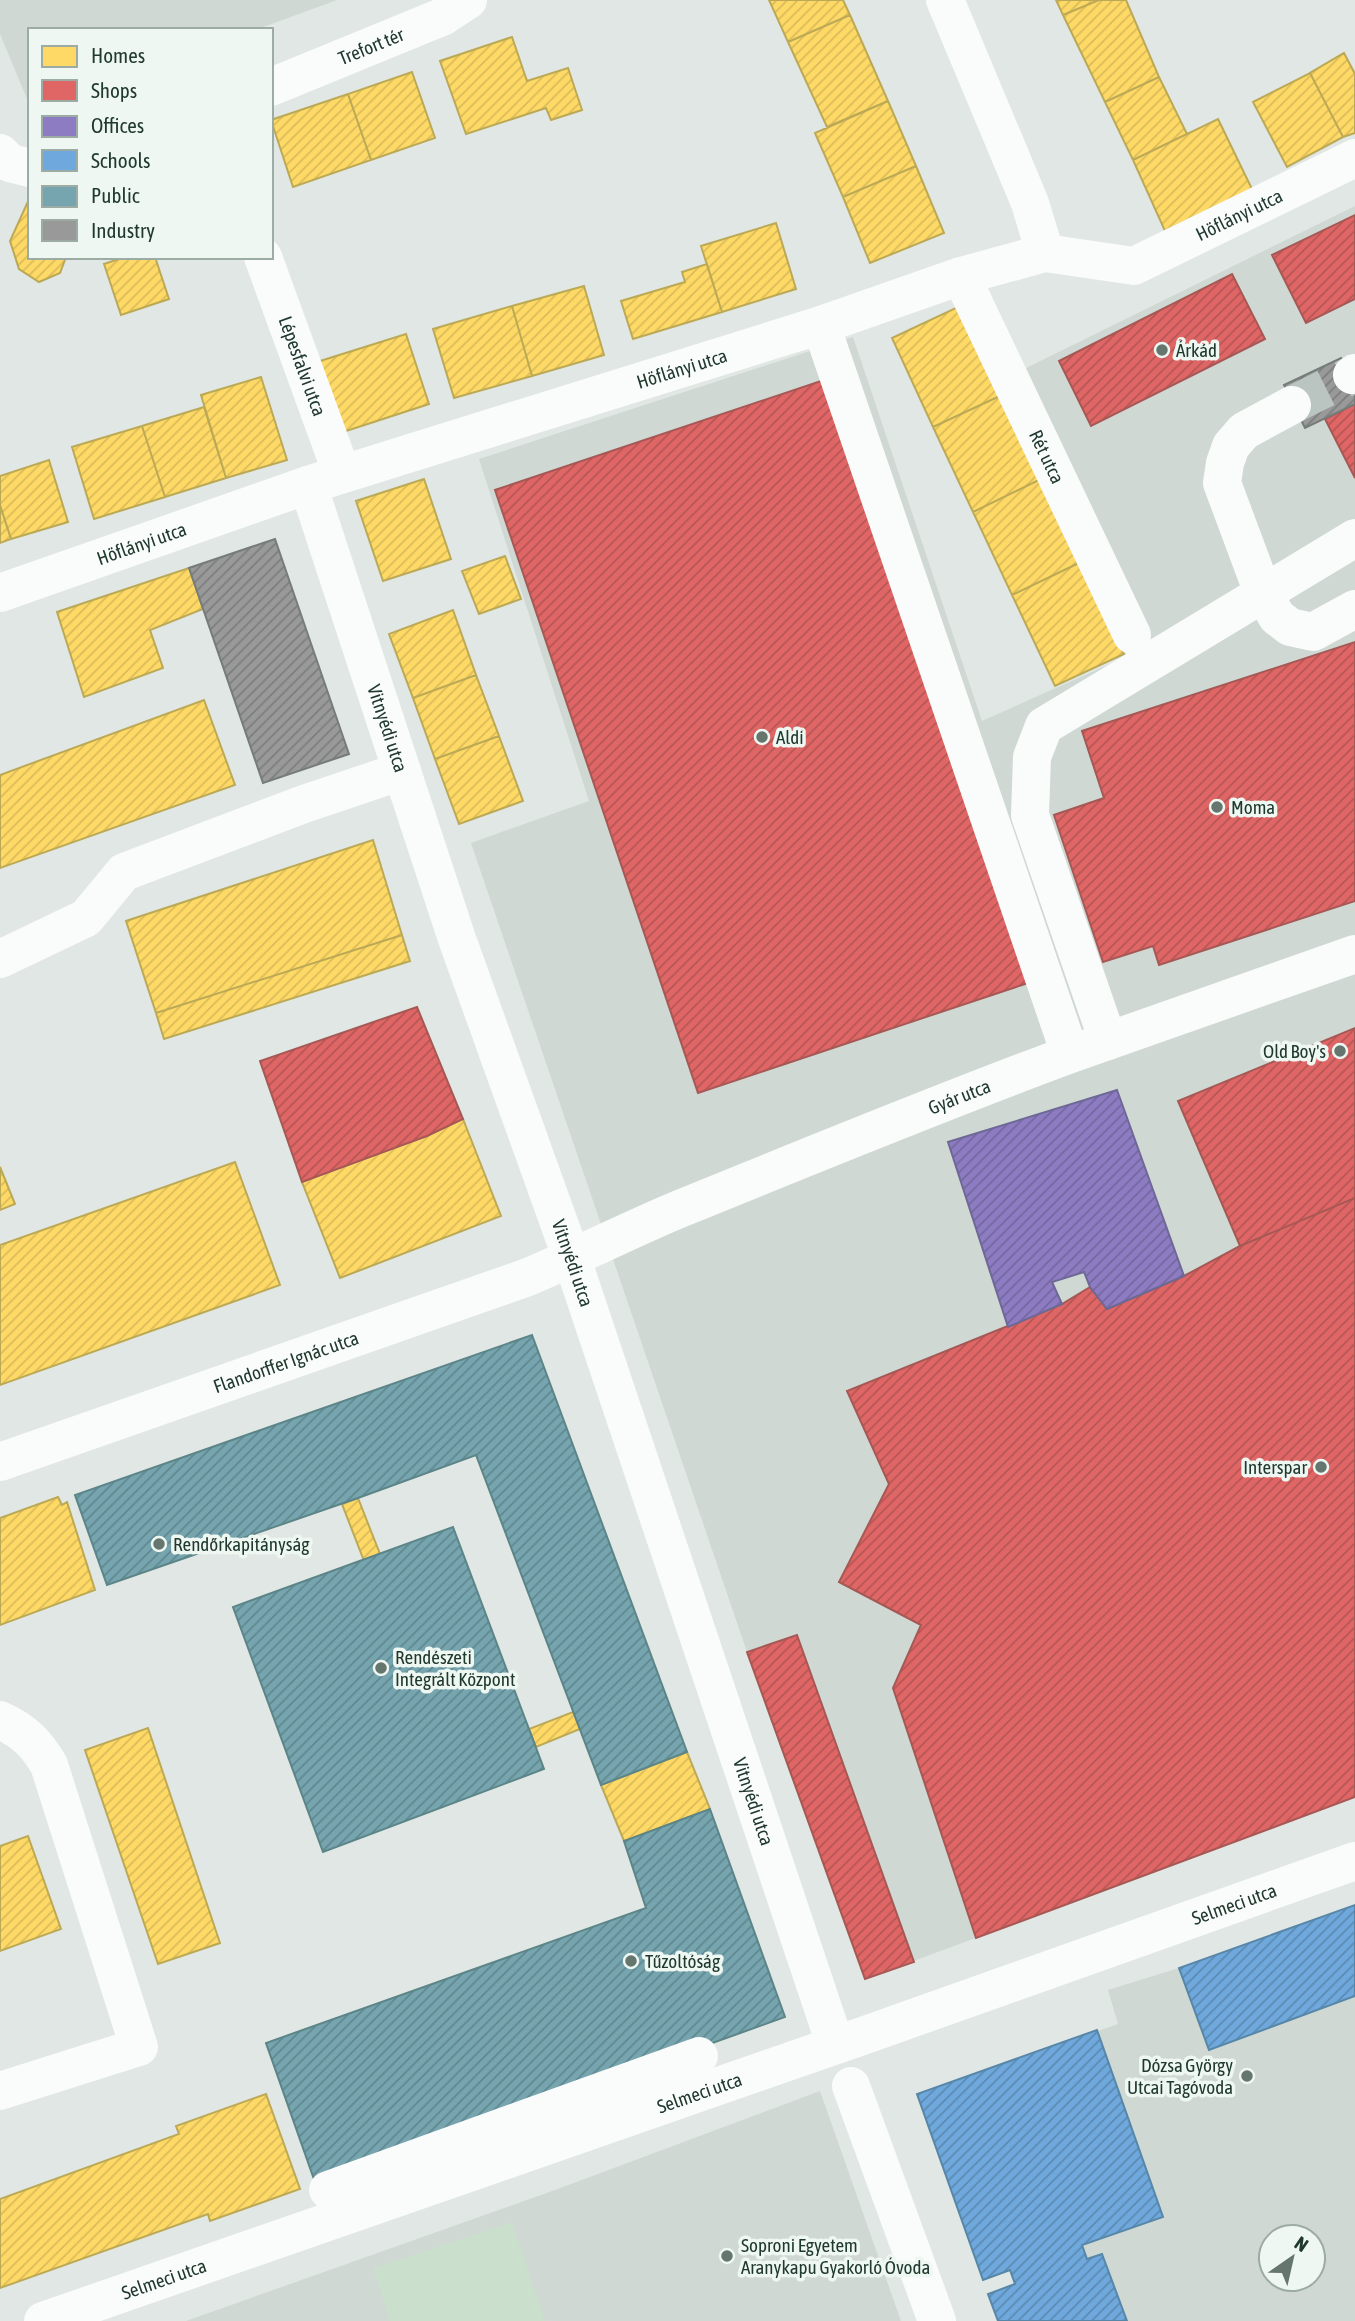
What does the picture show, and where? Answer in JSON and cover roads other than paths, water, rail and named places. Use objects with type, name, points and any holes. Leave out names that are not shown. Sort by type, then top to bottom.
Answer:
[{"type":"street","name":"Trefort tér","points":[[273,86],[442,17],[468,0]]},
{"type":"street","points":[[945,0],[1030,203],[1045,253]]},
{"type":"street","points":[[0,153],[10,163],[28,168]]},
{"type":"street","name":"Höflányi utca","points":[[0,593],[325,480],[821,325],[961,275],[1045,253],[1134,266],[1355,158]]},
{"type":"street","name":"Lépesfalvi utca","points":[[264,259],[325,480]]},
{"type":"street","name":"Rét utca","points":[[961,275],[1132,635]]},
{"type":"street","points":[[821,325],[1070,1054]]},
{"type":"street","points":[[1292,405],[1244,431],[1231,446],[1222,483],[1263,593],[1277,617],[1290,627],[1313,632],[1355,609]]},
{"type":"street","name":"Vitnyédi utca","points":[[325,480],[402,771],[457,939],[572,1259],[835,2044]]},
{"type":"street","points":[[1108,1041],[1030,815],[1032,757],[1044,726],[1355,538]]},
{"type":"street","points":[[0,959],[86,918],[124,872],[304,804],[402,771]]},
{"type":"street","name":"Gyár utca","points":[[572,1259],[598,1244],[675,1211],[1070,1054],[1355,954]]},
{"type":"street","name":"Flandorffer Ignác utca","points":[[0,1462],[528,1277],[572,1259]]},
{"type":"street","points":[[0,1720],[12,1725],[36,1743],[49,1765],[139,2047],[0,2091]]},
{"type":"street","name":"Selmeci utca","points":[[43,2321],[1355,1861]]},
{"type":"street","points":[[328,2190],[699,2056]]},
{"type":"street","points":[[851,2086],[937,2321]]},
{"type":"tunnel","points":[[1292,405],[1352,375]]},
{"type":"place","name":"Árkád","points":[[1162,350]]},
{"type":"place","name":"Aldi","points":[[762,737]]},
{"type":"place","name":"Moma","points":[[1217,807]]},
{"type":"place","name":"Old Boy's","points":[[1340,1051]]},
{"type":"place","name":"Interspar","points":[[1321,1467]]},
{"type":"place","name":"Rendőrkapitányság","points":[[159,1544]]},
{"type":"place","name":"Rendészeti Integrált Központ","points":[[381,1668]]},
{"type":"place","name":"Tűzoltóság","points":[[631,1961]]},
{"type":"place","name":"Dózsa György Utcai Tagóvoda","points":[[1247,2076]]},
{"type":"place","name":"Soproni Egyetem Aranykapu Gyakorló Óvoda","points":[[727,2256]]}]
